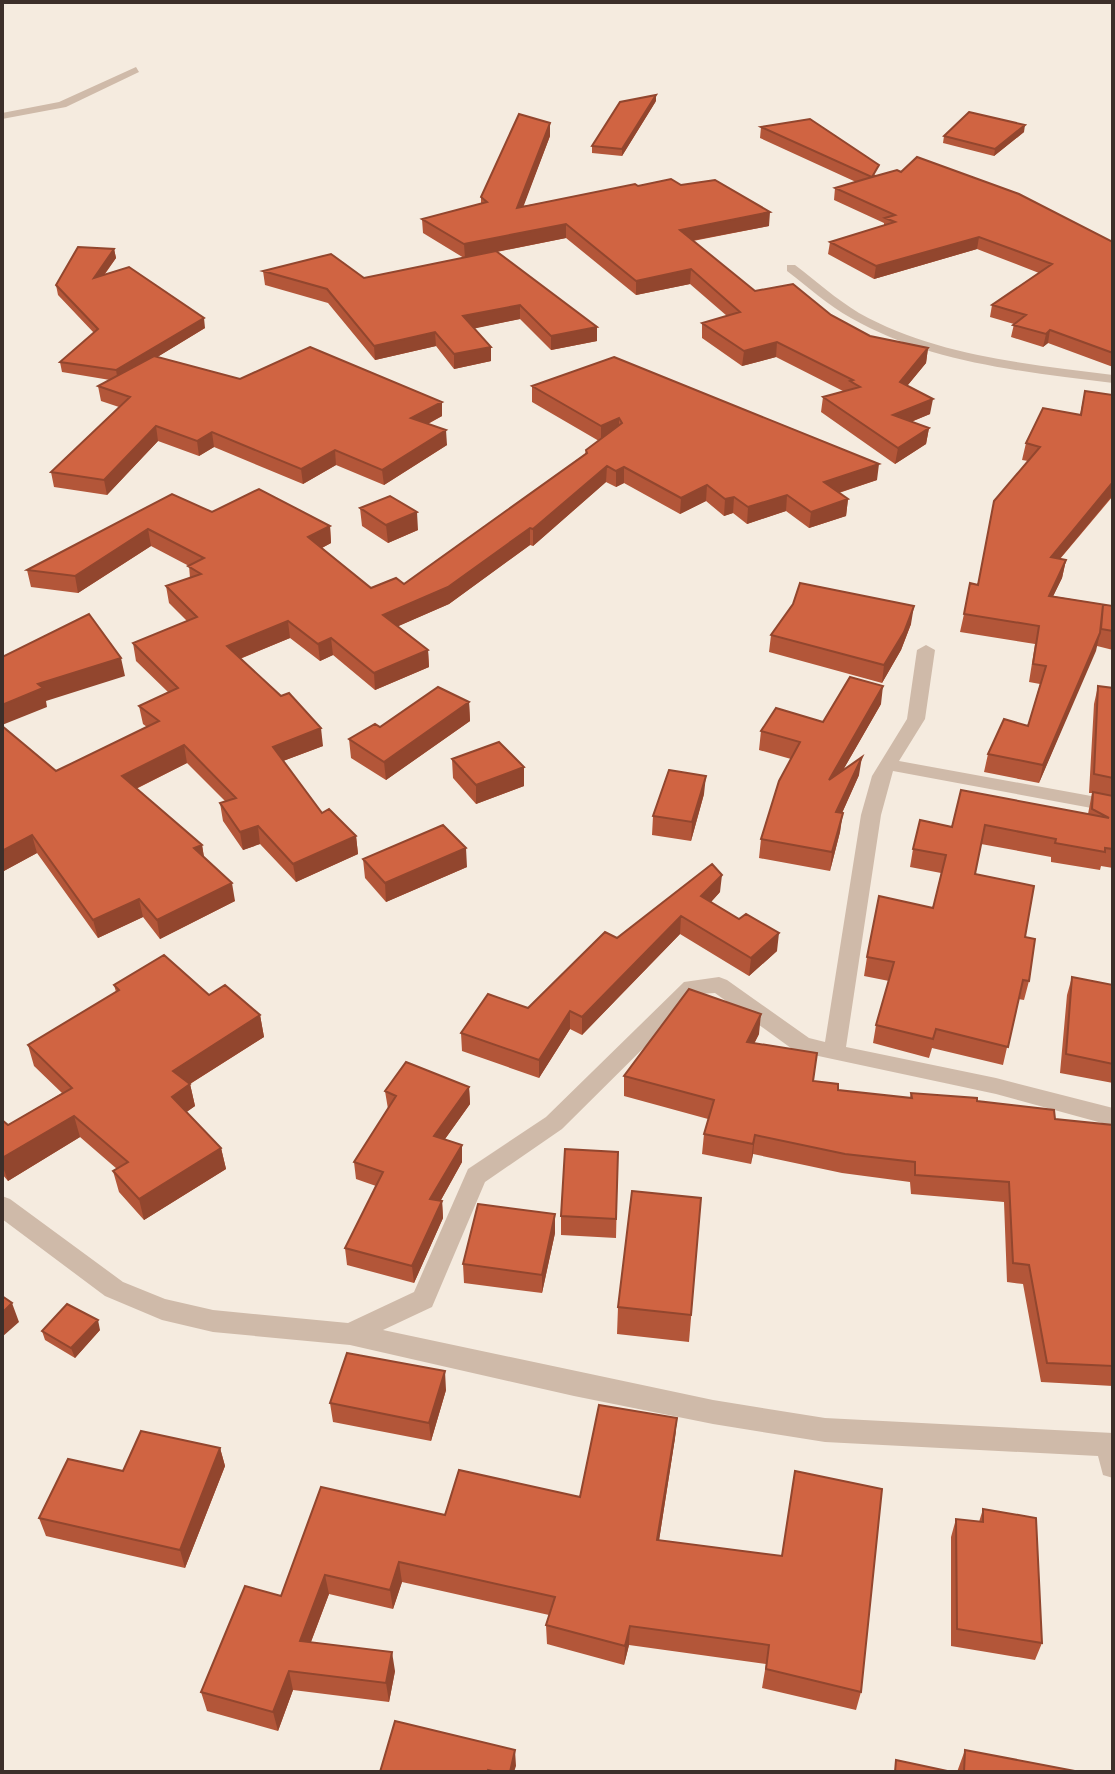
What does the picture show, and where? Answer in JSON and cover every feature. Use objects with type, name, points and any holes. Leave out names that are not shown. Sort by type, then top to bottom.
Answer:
[{"type":"street","points":[[2,116],[62,105],[136,70]]},
{"type":"street","points":[[791,268],[857,317],[908,339],[979,357],[1113,379]]},
{"type":"street","points":[[834,1052],[859,880],[881,776],[916,719],[926,650]]},
{"type":"street","points":[[889,765],[1113,806]]},
{"type":"street","points":[[350,1334],[423,1299],[476,1176],[554,1123],[692,987],[719,985],[803,1045],[996,1086],[1113,1117]]},
{"type":"street","points":[[2,1206],[114,1289],[162,1309],[213,1321],[350,1334],[605,1390],[825,1430],[905,1432],[1112,1452]]},
{"type":"building","points":[[656,95],[622,149],[592,146],[620,102]]},
{"type":"building","points":[[969,112],[1025,125],[995,149],[944,136]]},
{"type":"building","points":[[519,114],[550,123],[517,208],[635,184],[671,179],[681,185],[715,180],[770,212],[680,230],[755,291],[793,284],[831,315],[870,336],[928,348],[900,382],[933,399],[893,415],[929,428],[898,448],[823,397],[860,387],[850,381],[853,380],[777,342],[744,351],[702,323],[740,312],[691,269],[636,281],[566,224],[464,244],[422,219],[487,202],[481,197]]},
{"type":"building","points":[[810,119],[879,165],[872,177],[761,127]]},
{"type":"building","points":[[917,157],[1019,194],[1113,242],[1113,353],[1050,330],[1046,334],[1013,325],[1026,315],[992,305],[1052,264],[979,237],[876,266],[830,242],[895,222],[885,218],[895,215],[835,188],[897,170],[901,172]]},
{"type":"building","points":[[78,247],[114,249],[94,278],[129,267],[204,318],[116,370],[60,362],[98,329],[56,285]]},
{"type":"building","points":[[496,251],[597,327],[551,336],[520,305],[463,316],[491,347],[454,354],[435,332],[374,346],[327,289],[263,271],[331,254],[364,278]]},
{"type":"building","points":[[310,347],[442,402],[411,418],[446,430],[382,470],[335,450],[301,469],[212,432],[197,441],[156,426],[104,480],[51,472],[130,397],[98,386],[154,356],[240,379]]},
{"type":"building","points":[[614,357],[879,464],[824,482],[848,499],[811,512],[787,495],[748,507],[734,497],[725,499],[707,485],[681,498],[624,467],[616,471],[607,466],[533,529],[530,528],[448,587],[383,615],[428,650],[374,673],[331,638],[318,644],[288,621],[227,646],[281,696],[289,693],[321,728],[273,747],[322,813],[329,809],[356,836],[293,864],[258,826],[240,832],[220,803],[236,798],[184,745],[122,776],[202,845],[194,848],[232,883],[157,920],[139,899],[93,920],[32,835],[2,851],[2,726],[56,771],[159,721],[139,706],[178,688],[133,643],[197,617],[166,586],[201,574],[188,566],[204,558],[148,529],[75,576],[27,570],[172,494],[212,512],[259,489],[330,526],[308,537],[371,588],[396,578],[404,584],[587,453],[586,450],[622,423],[619,418],[601,426],[532,386]]},
{"type":"building","points":[[1085,391],[1113,395],[1113,482],[1051,557],[1066,560],[1049,596],[1113,606],[1113,631],[1101,629],[1103,605],[1100,633],[1043,765],[988,754],[1004,719],[1028,726],[1046,666],[1033,664],[1039,626],[964,614],[970,583],[978,585],[994,501],[1040,447],[1026,443],[1043,408],[1081,415]]},
{"type":"building","points":[[390,496],[417,512],[386,525],[360,508]]},
{"type":"building","points":[[800,583],[914,606],[904,632],[884,665],[771,635],[793,604]]},
{"type":"building","points":[[89,614],[121,658],[38,684],[43,688],[2,705],[2,657]]},
{"type":"building","points":[[850,677],[883,686],[829,780],[862,757],[836,812],[843,813],[832,852],[761,839],[779,781],[800,742],[761,731],[776,708],[823,722]]},
{"type":"building","points":[[1098,686],[1113,688],[1113,778],[1094,774]]},
{"type":"building","points":[[438,687],[469,702],[384,762],[349,739],[375,724],[380,727]]},
{"type":"building","points":[[499,742],[524,767],[476,785],[452,759]]},
{"type":"building","points":[[669,770],[706,776],[692,822],[653,816]]},
{"type":"building","points":[[961,790],[1109,818],[1092,809],[1093,792],[1113,796],[1113,849],[1105,848],[1105,852],[985,825],[975,874],[1034,886],[1025,937],[1035,939],[1029,981],[1023,980],[1008,1047],[936,1029],[933,1039],[876,1025],[894,962],[867,957],[879,896],[933,908],[946,855],[913,849],[920,820],[952,827]]},
{"type":"building","points":[[443,825],[466,848],[385,883],[363,859]]},
{"type":"building","points":[[712,864],[722,875],[701,896],[739,919],[746,914],[779,933],[751,958],[681,916],[582,1017],[570,1011],[539,1060],[461,1033],[488,994],[528,1008],[605,932],[617,938]]},
{"type":"building","points":[[164,955],[209,995],[225,985],[260,1015],[173,1071],[190,1084],[172,1097],[221,1148],[139,1199],[113,1171],[128,1162],[74,1116],[2,1158],[2,1120],[8,1125],[72,1088],[28,1045],[119,990],[114,985]]},
{"type":"building","points":[[1072,977],[1113,985],[1113,1064],[1066,1054]]},
{"type":"building","points":[[689,989],[761,1014],[747,1042],[817,1053],[813,1081],[838,1084],[838,1090],[912,1098],[911,1093],[977,1098],[977,1101],[1054,1110],[1055,1119],[1113,1125],[1113,1366],[1047,1363],[1029,1265],[1013,1263],[1009,1182],[915,1175],[915,1162],[845,1154],[755,1135],[753,1144],[704,1134],[714,1100],[624,1076]]},
{"type":"building","points":[[406,1062],[469,1087],[434,1136],[462,1145],[430,1199],[442,1201],[412,1266],[345,1248],[383,1172],[354,1162],[396,1096],[385,1091]]},
{"type":"building","points":[[565,1149],[618,1152],[616,1219],[561,1216]]},
{"type":"building","points":[[632,1191],[701,1198],[691,1315],[618,1307]]},
{"type":"building","points":[[478,1204],[555,1214],[542,1275],[463,1264]]},
{"type":"building","points":[[2,1296],[12,1303],[2,1313]]},
{"type":"building","points":[[67,1304],[98,1320],[71,1348],[42,1331]]},
{"type":"building","points":[[347,1353],[445,1371],[429,1423],[330,1403]]},
{"type":"building","points":[[599,1405],[677,1418],[657,1540],[782,1556],[795,1471],[882,1489],[861,1692],[766,1669],[769,1645],[630,1626],[625,1646],[546,1625],[555,1597],[399,1562],[390,1590],[325,1575],[300,1641],[392,1652],[386,1683],[289,1671],[273,1712],[201,1692],[245,1586],[281,1596],[321,1487],[445,1515],[459,1470],[580,1497]]},
{"type":"building","points":[[141,1431],[220,1448],[180,1550],[39,1518],[68,1459],[123,1471]]},
{"type":"building","points":[[983,1509],[1036,1518],[1042,1643],[957,1629],[956,1519],[983,1522]]},
{"type":"building","points":[[395,1721],[515,1750],[510,1772],[380,1772]]},
{"type":"building","points":[[965,1750],[1080,1772],[964,1772]]},
{"type":"building","points":[[896,1760],[952,1772],[895,1772]]}]
